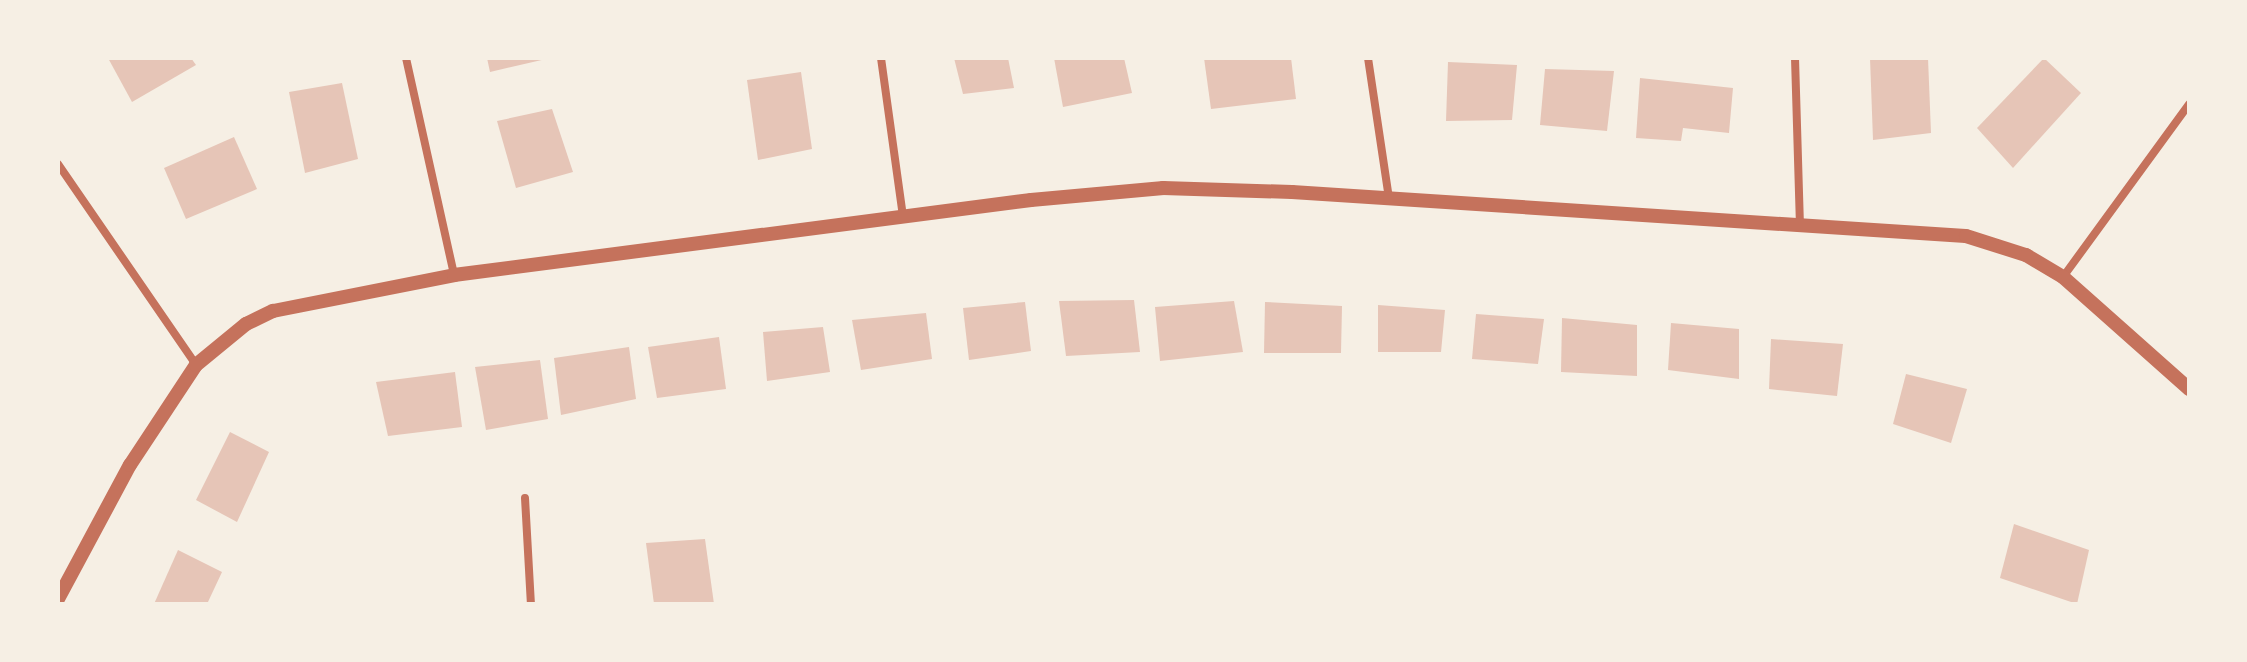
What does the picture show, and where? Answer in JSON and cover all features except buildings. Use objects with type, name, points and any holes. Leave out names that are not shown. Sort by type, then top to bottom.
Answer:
[{"type":"street","points":[[406,58],[454,275]]},
{"type":"street","points":[[881,58],[903,216]]},
{"type":"street","points":[[1368,58],[1389,200]]},
{"type":"street","points":[[1795,58],[1800,224]]},
{"type":"street","points":[[2063,277],[2189,104]]},
{"type":"street","points":[[58,164],[196,365]]},
{"type":"street","points":[[58,599],[130,465],[196,365],[246,324],[273,311],[454,275],[903,216],[1163,188],[1966,236],[2026,255],[2063,277],[2189,389]]},
{"type":"street","points":[[525,498],[531,604]]}]
